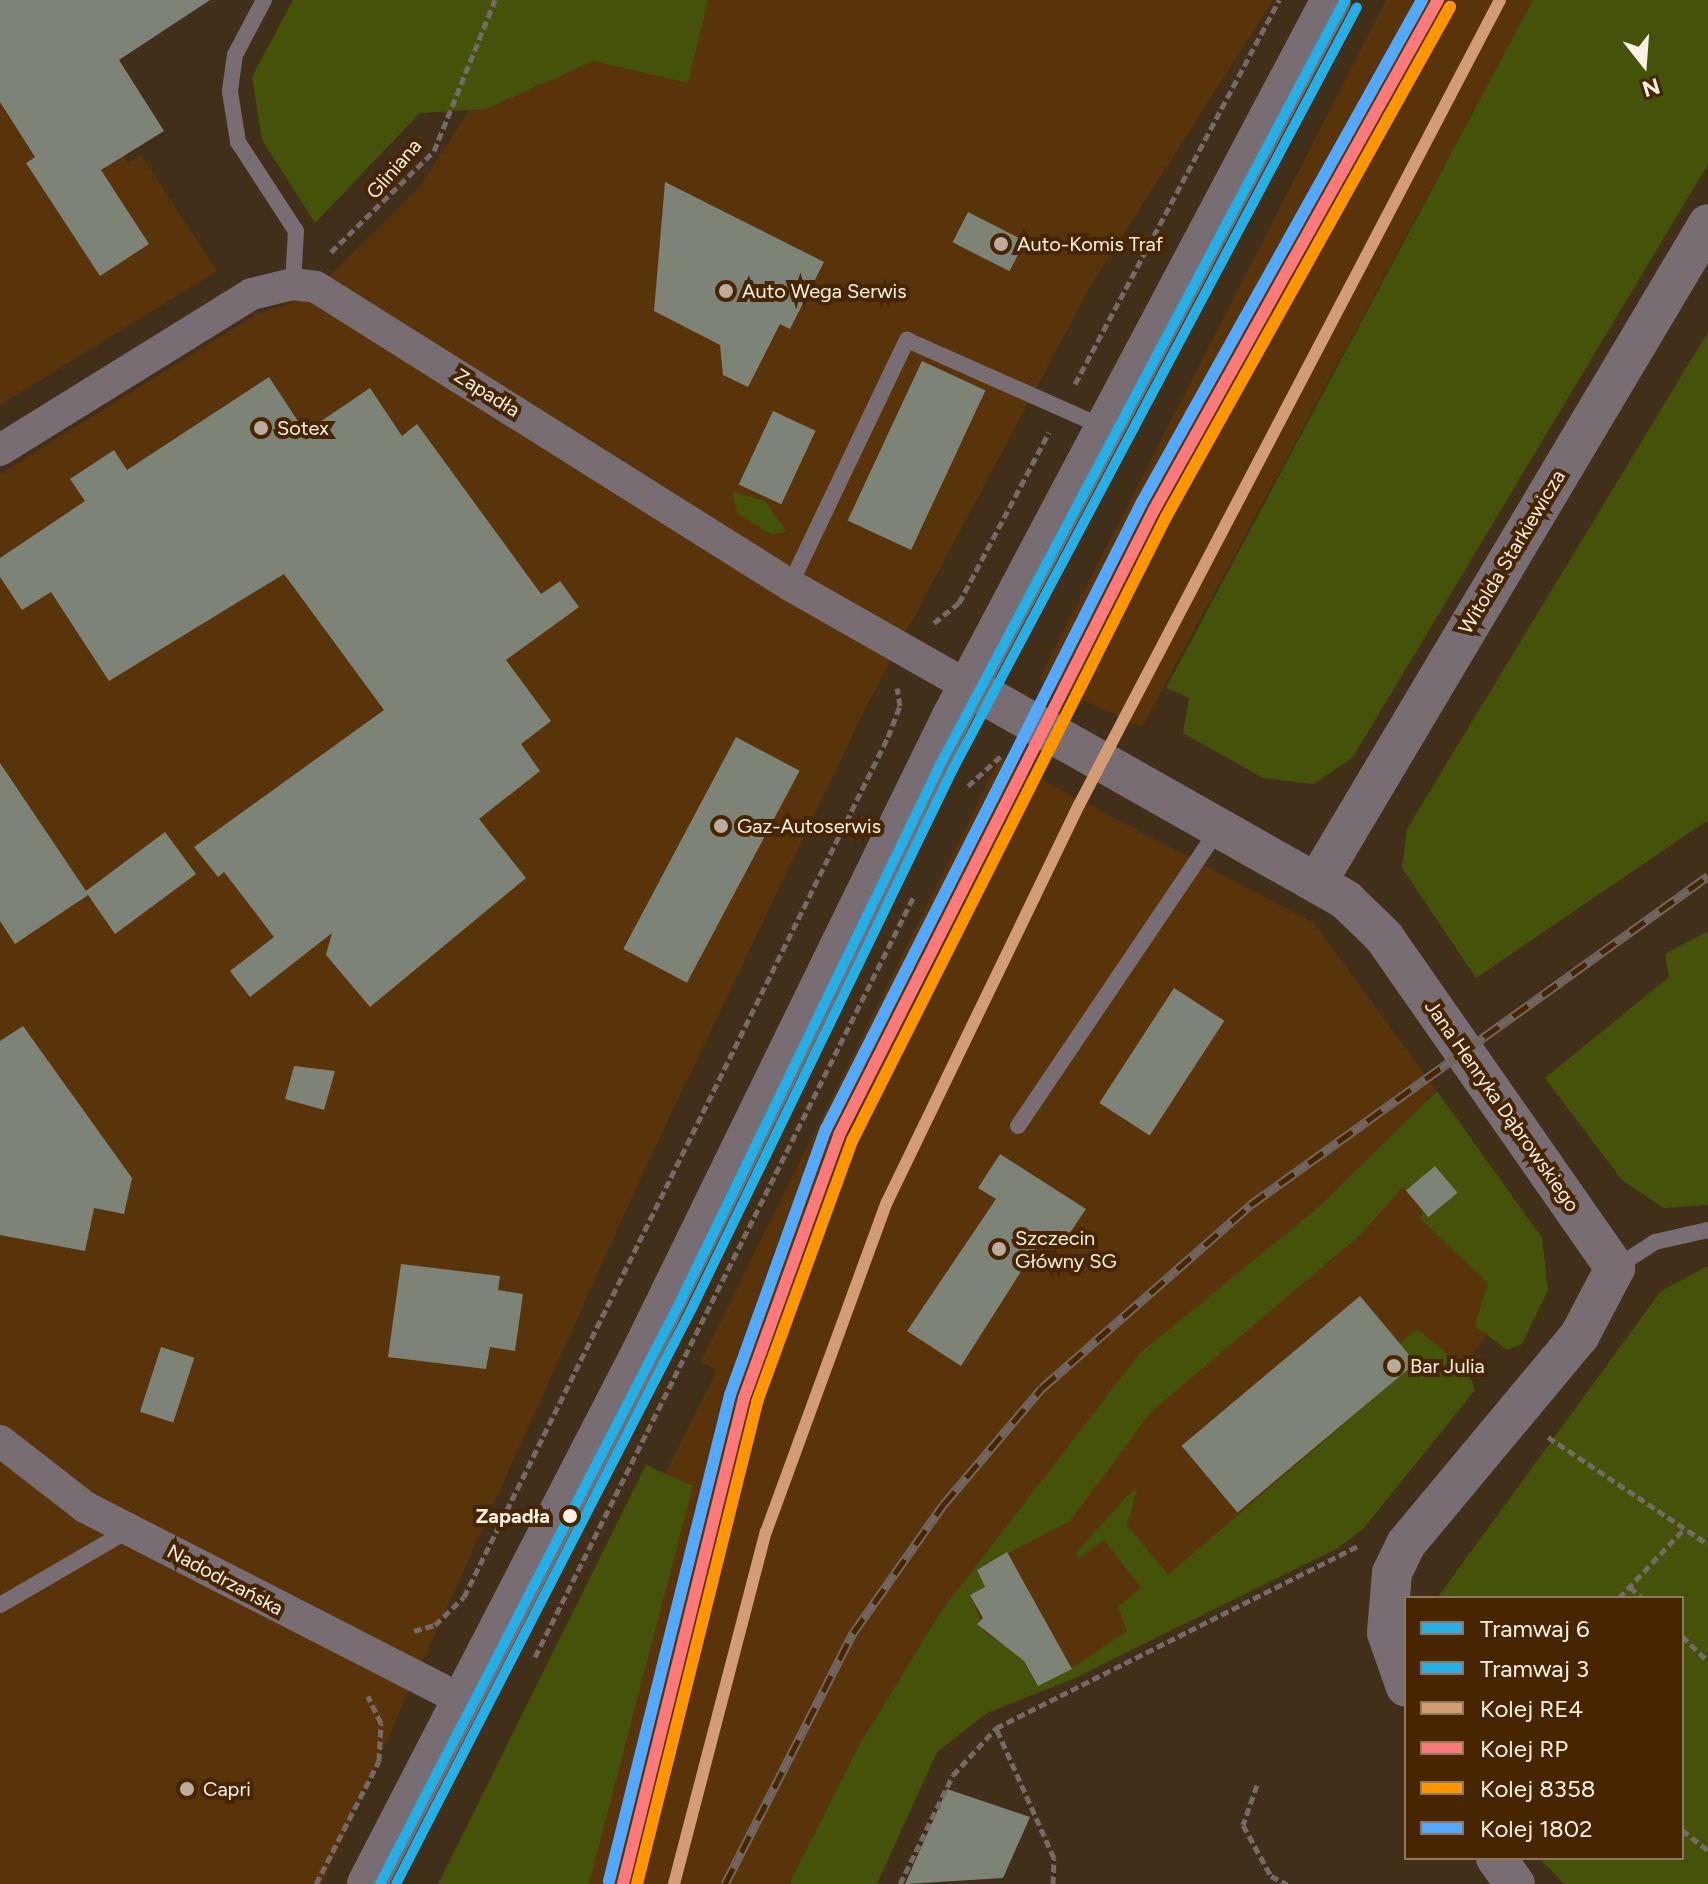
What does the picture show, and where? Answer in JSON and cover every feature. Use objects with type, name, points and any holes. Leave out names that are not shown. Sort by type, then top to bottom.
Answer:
[{"type":"street","points":[[367,1884],[462,1700],[968,686],[1331,0]]},
{"type":"street","name":"Witolda Starkiewicza","points":[[1317,882],[1708,224]]},
{"type":"street","name":"Zapadła","points":[[0,450],[252,294],[293,284],[333,295],[790,585],[968,686]]},
{"type":"street","name":"Jana Henryka Dąbrowskiego","points":[[968,686],[1317,882],[1384,937],[1615,1268]]},
{"type":"street","points":[[1404,1681],[1387,1633],[1392,1573],[1427,1514],[1580,1335],[1615,1268]]},
{"type":"street","name":"Nadodrzańska","points":[[0,1441],[53,1487],[129,1530],[462,1700]]},
{"type":"street","points":[[1497,1860],[1515,1884]]},
{"type":"lane","points":[[264,0],[235,55],[230,92],[238,142],[296,231],[293,284]]},
{"type":"lane","points":[[790,585],[907,340],[1024,398],[1063,406],[1105,427]]},
{"type":"lane","points":[[1018,1126],[1218,829]]},
{"type":"lane","points":[[1615,1268],[1655,1242],[1708,1230]]},
{"type":"lane","points":[[0,1605],[129,1530]]},
{"type":"path","name":"Gliniana","points":[[293,284],[373,217],[434,151],[495,0]]},
{"type":"path","points":[[920,625],[955,608],[1279,0]]},
{"type":"path","points":[[405,1632],[435,1625],[464,1597],[888,737],[900,706],[892,680]]},
{"type":"path","points":[[963,795],[983,765],[1012,753]]},
{"type":"path","points":[[724,1290],[922,880]]},
{"type":"path","points":[[1515,1412],[1708,1544]]},
{"type":"path","points":[[1621,1596],[1684,1529]]},
{"type":"path","points":[[900,1884],[953,1775],[996,1728],[1368,1541]]},
{"type":"path","points":[[1630,1587],[1640,1596]]},
{"type":"path","points":[[1684,1638],[1708,1661]]},
{"type":"path","points":[[316,1884],[379,1761],[381,1723],[365,1693],[369,1685]]},
{"type":"path","points":[[996,1728],[1054,1858],[1053,1884]]},
{"type":"path","points":[[1257,1785],[1243,1825],[1271,1876],[1287,1884]]},
{"type":"path","points":[[1684,1832],[1708,1850]]},
{"type":"shaded area","points":[[0,0],[24,0],[128,163],[141,155],[217,271],[0,405]]},
{"type":"shaded area","points":[[541,0],[1273,0],[1091,285],[866,707],[647,1164],[322,1884],[0,1884],[0,474],[257,314],[307,298],[419,188]]},
{"type":"shaded area","points":[[1386,0],[1533,0],[1142,727],[1039,679]]},
{"type":"shaded area","points":[[1000,758],[1314,923],[1437,1091],[1425,1100],[1536,1262],[1463,1368],[1071,1678],[987,1713],[939,1614],[860,1744],[789,1884],[589,1884],[693,1486],[665,1473],[717,1371],[701,1361]]},
{"type":"green space","points":[[293,0],[708,0],[688,83],[593,61],[486,109],[420,113],[315,223],[262,140],[252,77]]},
{"type":"green space","points":[[1533,0],[1708,0],[1708,164],[1353,757],[1314,784],[1263,778],[1183,733],[1189,698],[1166,688]]},
{"type":"green space","points":[[1708,332],[1708,820],[1476,978],[1402,868],[1407,829]]},
{"type":"green space","points":[[733,492],[765,501],[786,531],[772,535],[737,513]]},
{"type":"green space","points":[[1708,931],[1708,1205],[1664,1208],[1622,1180],[1545,1078],[1669,977],[1665,954]]},
{"type":"green space","points":[[1437,1091],[1542,1238],[1548,1290],[1522,1344],[1507,1350],[1475,1326],[1488,1283],[1421,1219],[1423,1209],[1431,1216],[1457,1193],[1435,1166],[1407,1191],[1403,1187],[1360,1235],[1151,1412],[1070,1521],[986,1565],[978,1573],[985,1587],[971,1595],[985,1633],[1021,1655],[1037,1686],[1071,1669],[1127,1631],[1118,1607],[1141,1588],[1104,1540],[1080,1558],[1075,1554],[1128,1495],[1137,1489],[1127,1525],[1168,1575],[1416,1362],[1400,1343],[1417,1329],[1468,1371],[1475,1390],[1364,1528],[1338,1548],[1073,1679],[987,1713],[937,1752],[877,1884],[789,1884],[860,1744],[940,1613],[1140,1353],[1319,1207]]},
{"type":"green space","points":[[1708,1266],[1708,1884],[1564,1884],[1541,1860],[1684,1860],[1684,1596],[1438,1596],[1661,1291]]},
{"type":"green space","points":[[646,1465],[693,1486],[589,1884],[438,1884]]},
{"type":"building","points":[[0,0],[210,0],[119,60],[164,131],[101,170],[149,244],[100,276],[26,163],[35,157],[0,102]]},
{"type":"building","name":"Auto Wega Serwis","points":[[665,182],[824,262],[790,329],[780,324],[748,387],[723,375],[720,345],[654,311]]},
{"type":"building","points":[[968,212],[1025,241],[1010,271],[953,242]]},
{"type":"building","points":[[922,361],[985,391],[911,550],[848,521]]},
{"type":"building","points":[[269,377],[305,432],[370,388],[402,436],[417,424],[541,594],[560,581],[579,607],[506,660],[551,721],[521,744],[540,771],[479,819],[526,878],[370,1007],[326,955],[332,933],[250,997],[230,971],[274,937],[224,872],[218,877],[194,847],[384,710],[284,574],[109,681],[51,592],[22,610],[0,577],[0,558],[85,501],[70,479],[114,450],[127,470]]},
{"type":"building","points":[[773,411],[816,431],[781,504],[739,484]]},
{"type":"building","points":[[736,737],[800,771],[687,983],[623,949]]},
{"type":"building","points":[[0,763],[86,891],[165,832],[196,874],[115,934],[88,895],[15,944],[0,921]]},
{"type":"building","points":[[1174,988],[1224,1021],[1150,1136],[1099,1103]]},
{"type":"building","points":[[23,1026],[132,1178],[124,1214],[94,1208],[85,1251],[0,1235],[0,1041]]},
{"type":"building","points":[[294,1066],[335,1071],[324,1110],[285,1099]]},
{"type":"building","name":"Szczecin Główny SG","points":[[1000,1154],[1086,1209],[1063,1243],[1046,1232],[961,1366],[907,1331],[996,1199],[978,1188]]},
{"type":"building","points":[[1435,1166],[1457,1193],[1428,1217],[1406,1190]]},
{"type":"building","points":[[401,1264],[500,1276],[498,1290],[523,1294],[515,1351],[490,1347],[486,1369],[388,1357]]},
{"type":"building","points":[[1360,1296],[1416,1363],[1237,1512],[1182,1446]]},
{"type":"building","points":[[161,1347],[194,1358],[173,1422],[140,1412]]},
{"type":"building","points":[[1007,1552],[1072,1669],[1038,1686],[1024,1661],[977,1624],[983,1618],[970,1595],[985,1587],[977,1570]]},
{"type":"building","points":[[947,1789],[1030,1817],[1003,1878],[905,1884]]},
{"type":"railway","points":[[725,1884],[853,1633],[943,1505],[1042,1388],[1250,1205],[1708,876]]},
{"type":"tram line","name":"6","points":[[380,1884],[680,1302],[941,763],[1345,0]]},
{"type":"tram line","name":"3","points":[[396,1884],[692,1308],[953,769],[1357,7]]},
{"type":"rail line","name":"1802","points":[[609,1881],[730,1395],[826,1129],[1141,504],[1422,0]]},
{"type":"rail line","name":"RP","points":[[623,1884],[744,1398],[839,1135],[1154,510],[1438,0]]},
{"type":"rail line","name":"RE4","points":[[674,1884],[766,1532],[887,1202],[1079,805],[1500,0]]},
{"type":"rail line","name":"8358","points":[[637,1884],[757,1402],[852,1141],[1166,517],[1450,7]]},
{"type":"place","name":"Auto-Komis Traf","points":[[1001,244]]},
{"type":"place","name":"Auto Wega Serwis","points":[[726,291]]},
{"type":"place","name":"Sotex","points":[[261,428]]},
{"type":"place","name":"Gaz-Autoserwis","points":[[721,826]]},
{"type":"place","name":"Szczecin Główny SG","points":[[999,1249]]},
{"type":"place","name":"Bar Julia","points":[[1394,1366]]},
{"type":"place","name":"Zapadła","points":[[570,1516]]},
{"type":"place","name":"Capri","points":[[187,1789]]}]
